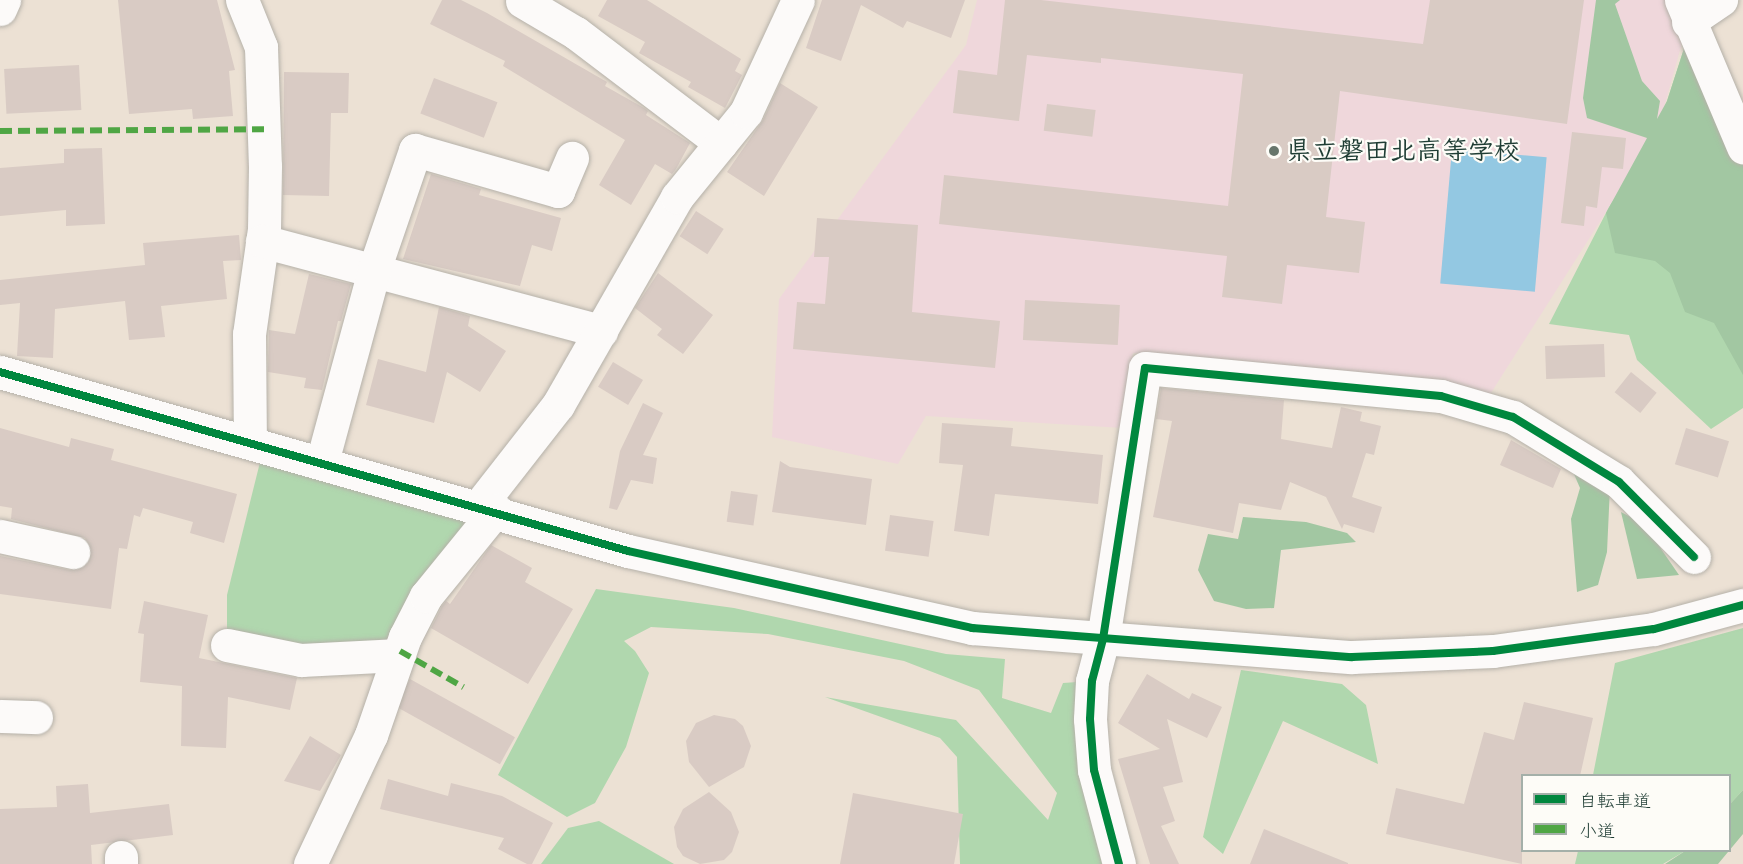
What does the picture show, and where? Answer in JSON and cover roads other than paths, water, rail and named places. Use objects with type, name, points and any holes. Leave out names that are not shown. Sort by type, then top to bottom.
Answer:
[{"type":"street","points":[[0,9],[4,0]]},
{"type":"street","points":[[242,0],[261,47],[265,166],[262,240],[249,334],[250,442]]},
{"type":"street","points":[[1721,0],[1685,11],[1743,147]]},
{"type":"street","points":[[522,1],[576,33],[721,143]]},
{"type":"street","points":[[310,864],[371,735],[399,655],[426,596],[558,405],[677,197],[746,112],[793,2]]},
{"type":"street","points":[[322,462],[374,270],[415,150],[558,191],[572,158]]},
{"type":"street","points":[[262,240],[601,330]]},
{"type":"street","points":[[1119,864],[1094,770],[1090,719],[1092,681],[1103,639],[1145,368],[1441,396],[1513,417],[1619,482],[1694,557]]},
{"type":"street","points":[[0,372],[488,508],[628,551],[972,628],[1352,657],[1493,651],[1654,630],[1743,604]]},
{"type":"street","points":[[0,536],[73,552]]},
{"type":"street","points":[[227,645],[301,660],[399,655]]},
{"type":"street","points":[[0,716],[36,717]]},
{"type":"water","points":[[1452,149],[1547,157],[1535,292],[1440,283]]},
{"type":"place","name":"県立磐田北高等学校","points":[[1274,151]]}]
